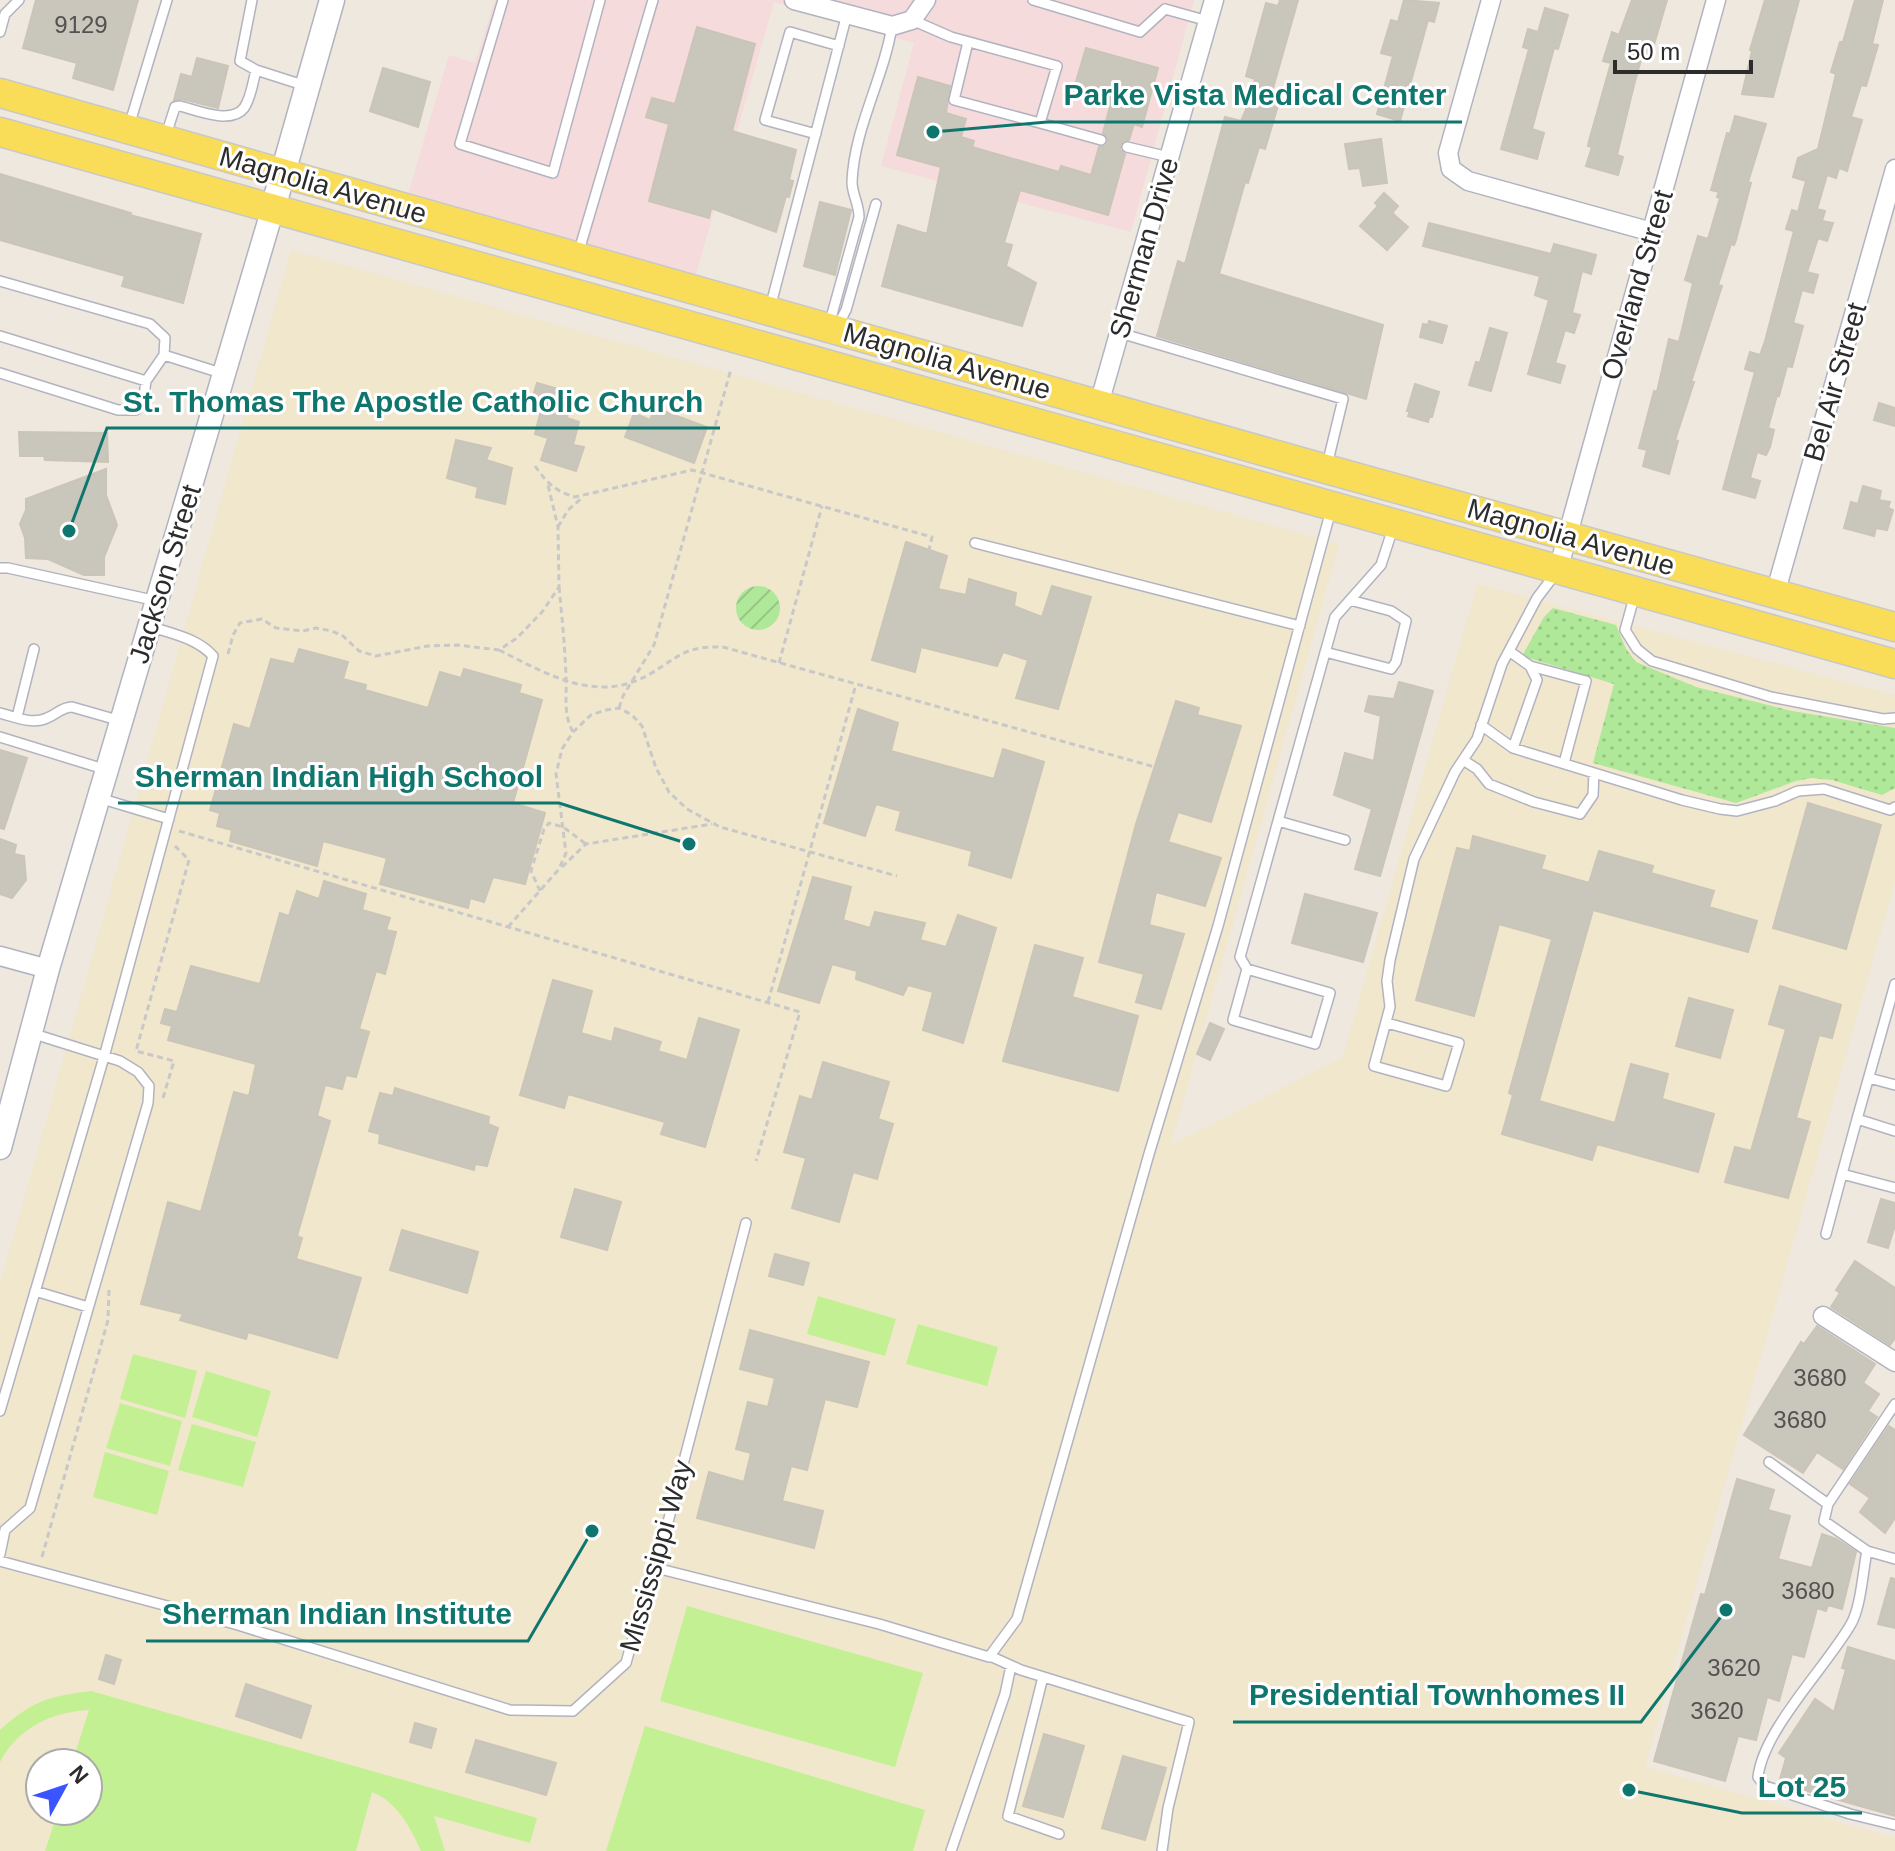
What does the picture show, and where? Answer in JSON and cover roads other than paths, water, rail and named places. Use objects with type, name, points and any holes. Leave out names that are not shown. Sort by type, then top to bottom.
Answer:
[{"type":"main road","name":"Jackson Street","points":[[273,208],[332,0]]},
{"type":"main road","name":"Magnolia Avenue","points":[[0,93],[1895,627]]},
{"type":"main road","name":"Magnolia Avenue","points":[[0,132],[1895,664]]},
{"type":"main road","points":[[826,362],[832,329]]},
{"type":"street","points":[[794,0],[892,26],[912,20],[926,0]]},
{"type":"street","name":"Sherman Drive","points":[[1099,404],[1214,0]]},
{"type":"street","points":[[1491,0],[1448,153],[1451,169],[1468,181],[1652,232]]},
{"type":"street","name":"Overland Street","points":[[1558,570],[1716,0]]},
{"type":"street","name":"Bel Air Street","points":[[1775,594],[1895,169]]},
{"type":"street","name":"Jackson Street","points":[[0,1148],[48,969],[273,208]]},
{"type":"street","points":[[0,956],[48,969]]},
{"type":"street","points":[[1823,1316],[1895,1362]]},
{"type":"lane","points":[[0,32],[2,13],[19,0]]},
{"type":"lane","points":[[128,130],[167,0]]},
{"type":"lane","points":[[252,0],[240,61],[256,70],[308,86]]},
{"type":"lane","points":[[503,0],[460,144],[553,173],[600,0]]},
{"type":"lane","points":[[578,257],[653,0]]},
{"type":"lane","points":[[1033,0],[1140,32],[1164,5],[1208,21]]},
{"type":"lane","points":[[769,311],[847,14]]},
{"type":"lane","points":[[912,20],[968,42],[1057,66],[1040,123]]},
{"type":"lane","points":[[832,329],[859,217],[859,203],[853,192],[852,180],[858,149],[892,26]]},
{"type":"lane","points":[[816,134],[765,120],[790,32],[839,46]]},
{"type":"lane","points":[[968,42],[954,100],[1101,140]]},
{"type":"lane","points":[[165,140],[175,107],[220,115],[240,112],[256,70]]},
{"type":"lane","points":[[1127,147],[1169,157]]},
{"type":"lane","points":[[832,329],[846,310],[876,204]]},
{"type":"lane","points":[[0,281],[150,324],[165,338],[164,355],[146,381],[143,403],[136,410],[118,410],[0,373]]},
{"type":"lane","points":[[1120,333],[1343,399],[1326,469]]},
{"type":"lane","points":[[0,336],[146,381]]},
{"type":"lane","points":[[164,355],[224,374]]},
{"type":"lane","points":[[990,1656],[1017,1619],[1149,1154],[1218,926],[1332,506]]},
{"type":"lane","points":[[1247,969],[1233,1020],[1315,1044],[1330,993],[1247,969],[1240,957],[1335,617],[1381,565],[1394,525]]},
{"type":"lane","points":[[975,543],[1300,626]]},
{"type":"lane","points":[[0,568],[157,601]]},
{"type":"lane","points":[[1387,1023],[1459,1043],[1446,1086],[1374,1066],[1390,1007],[1387,981],[1390,960],[1414,860],[1463,760],[1477,739],[1502,664],[1537,598],[1558,570]]},
{"type":"lane","points":[[1635,591],[1625,630],[1637,649],[1652,661],[1771,697],[1883,719],[1895,718]]},
{"type":"lane","points":[[1325,652],[1391,669],[1396,662],[1406,621],[1391,611],[1350,600]]},
{"type":"lane","points":[[0,1411],[104,1057],[213,656],[194,641],[149,626]]},
{"type":"lane","points":[[17,717],[34,649]]},
{"type":"lane","points":[[1509,651],[1530,666],[1586,681],[1564,763]]},
{"type":"lane","points":[[1513,748],[1537,680],[1530,666]]},
{"type":"lane","points":[[0,713],[35,722],[64,707],[72,707],[121,721]]},
{"type":"lane","points":[[1481,725],[1513,748],[1682,800],[1737,811],[1798,791],[1824,789],[1890,810],[1895,807]]},
{"type":"lane","points":[[0,737],[107,770]]},
{"type":"lane","points":[[1463,760],[1477,769],[1489,784],[1534,802],[1580,814],[1593,795],[1594,773]]},
{"type":"lane","points":[[98,798],[169,819]]},
{"type":"lane","points":[[1278,821],[1345,840]]},
{"type":"lane","points":[[1826,1234],[1895,984]]},
{"type":"lane","points":[[0,1554],[2,1526],[30,1508],[148,1103],[149,1086],[120,1061],[31,1033]]},
{"type":"lane","points":[[1869,1078],[1895,1085]]},
{"type":"lane","points":[[1857,1119],[1895,1131]]},
{"type":"lane","points":[[1842,1174],[1895,1188]]},
{"type":"lane","name":"Mississippi Way","points":[[0,1561],[238,1625],[510,1710],[573,1711],[626,1663],[645,1594],[656,1568],[746,1223]]},
{"type":"lane","points":[[35,1291],[88,1307]]},
{"type":"lane","points":[[1895,1404],[1828,1504],[1824,1521],[1867,1551],[1895,1559]]},
{"type":"lane","points":[[1769,1462],[1828,1504]]},
{"type":"lane","points":[[1867,1551],[1853,1621],[1759,1760],[1758,1777],[1765,1786],[1895,1825]]},
{"type":"lane","points":[[656,1568],[879,1624],[990,1656],[1043,1677],[1189,1722],[1168,1808],[1162,1851]]},
{"type":"lane","points":[[951,1851],[1005,1694],[1011,1666]]},
{"type":"lane","points":[[1043,1677],[1008,1816],[1059,1834]]},
{"type":"place","name":"Parke Vista Medical Center","points":[[933,132]]},
{"type":"place","name":"St. Thomas The Apostle Catholic Church","points":[[69,531]]},
{"type":"place","name":"Sherman Indian High School","points":[[689,844]]},
{"type":"place","name":"Sherman Indian Institute","points":[[592,1531]]},
{"type":"place","name":"Presidential Townhomes II","points":[[1726,1610]]},
{"type":"place","name":"Lot 25","points":[[1629,1790]]}]
